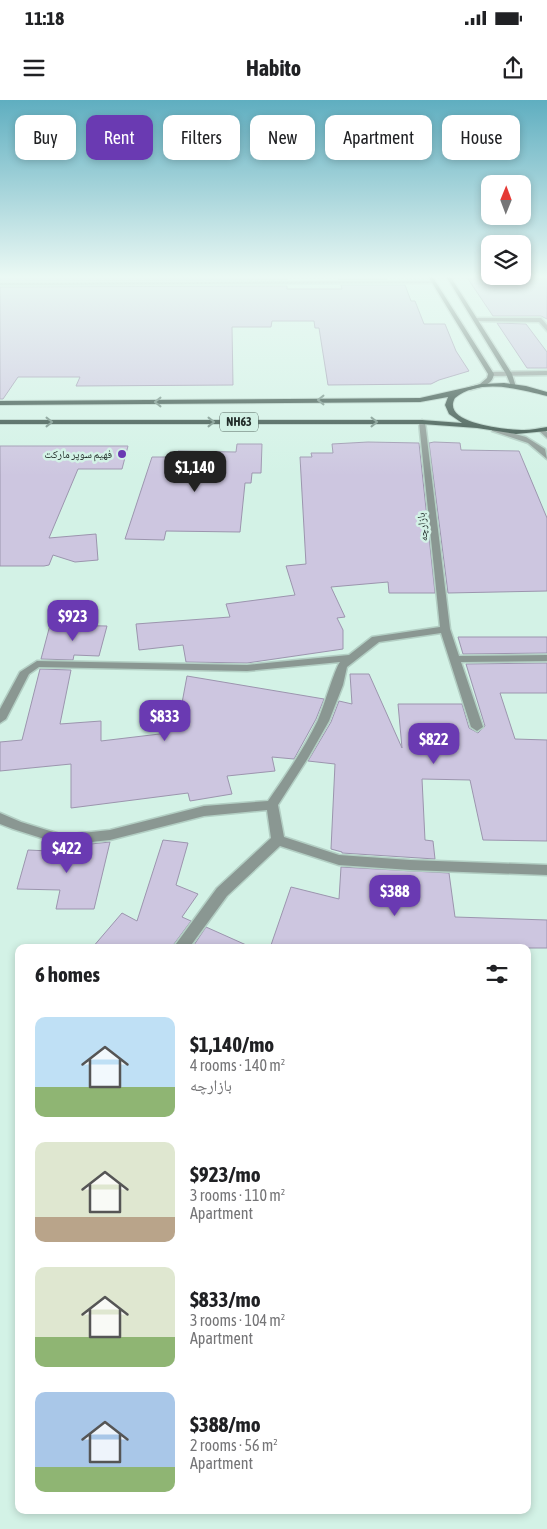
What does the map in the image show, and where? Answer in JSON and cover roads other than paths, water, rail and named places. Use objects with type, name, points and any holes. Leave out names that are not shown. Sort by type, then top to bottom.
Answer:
[{"type":"highway","points":[[544,429],[527,432],[494,430],[477,426],[453,413],[449,406],[450,399],[456,393],[483,385],[514,386],[547,394]]},
{"type":"highway","points":[[530,389],[547,387]]},
{"type":"highway","name":"NH63","points":[[0,403],[420,400],[456,393]]},
{"type":"highway","name":"NH63","points":[[0,422],[422,422],[477,426]]},
{"type":"main road","points":[[470,388],[482,385],[490,379],[491,374],[471,343]]},
{"type":"main road","points":[[489,343],[514,386]]},
{"type":"street","points":[[491,374],[547,374]]},
{"type":"street","name":"بازارچه","points":[[422,422],[445,629],[477,727]]},
{"type":"street","points":[[544,429],[547,436]]},
{"type":"street","points":[[494,430],[534,444],[546,453]]},
{"type":"street","points":[[278,840],[272,805],[314,740],[338,688],[342,666],[376,639],[445,629]]},
{"type":"street","points":[[0,719],[25,672],[37,664],[247,668],[352,658]]},
{"type":"street","points":[[454,659],[547,658]]},
{"type":"street","points":[[0,818],[18,826],[63,840],[110,835],[204,810],[272,805]]},
{"type":"street","points":[[278,840],[339,860],[410,865],[547,870]]},
{"type":"street","points":[[183,944],[222,892],[278,840]]},
{"type":"place","name":"فهیم سوپر مارکت","points":[[122,454]]}]
